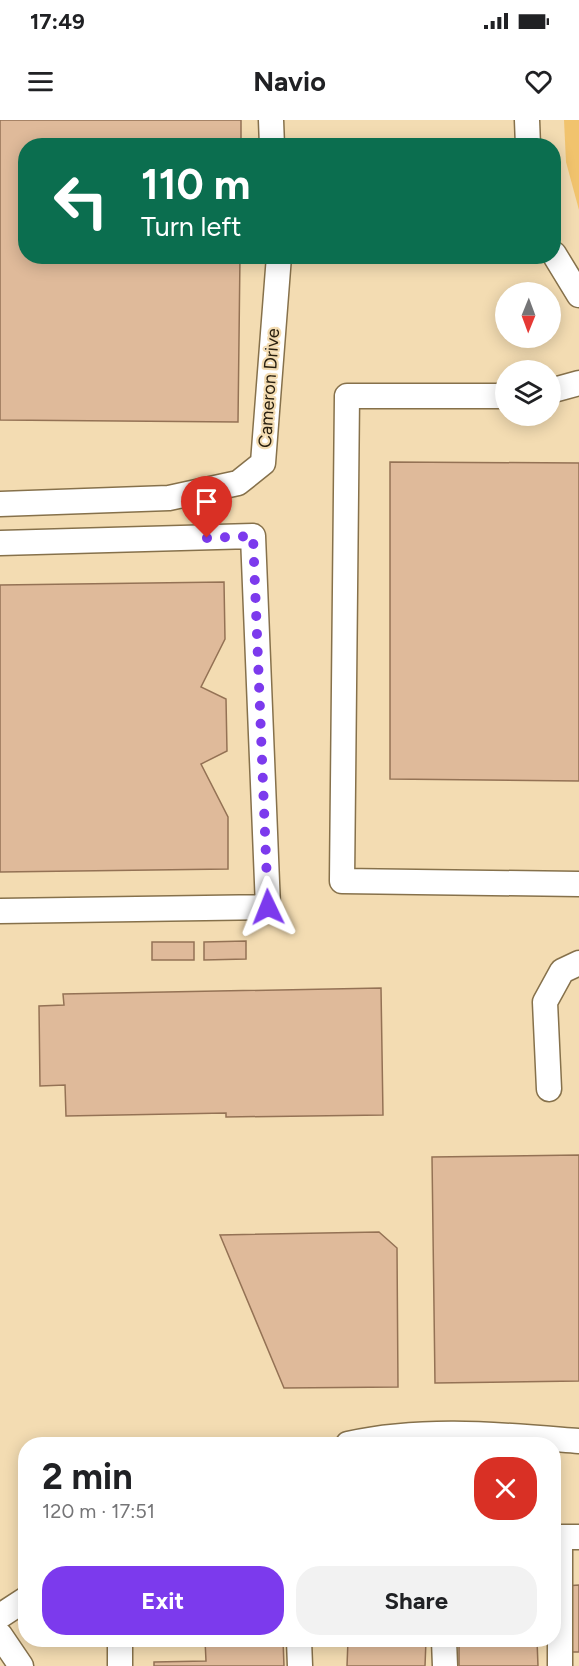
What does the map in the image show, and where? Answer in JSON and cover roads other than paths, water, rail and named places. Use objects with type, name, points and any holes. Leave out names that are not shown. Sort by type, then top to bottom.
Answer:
[{"type":"street","points":[[271,120],[272,138]]},
{"type":"street","points":[[527,120],[528,138]]},
{"type":"street","name":"Cameron Drive","points":[[0,504],[169,498],[238,483],[263,463],[278,264]]},
{"type":"street","points":[[560,264],[579,295]]},
{"type":"street","points":[[561,388],[579,383]]},
{"type":"street","points":[[495,396],[347,396],[342,881],[579,884]]},
{"type":"street","points":[[0,543],[253,536],[268,907],[0,911]]},
{"type":"street","points":[[549,1089],[545,1002],[562,971],[579,963]]},
{"type":"street","points":[[391,1437],[416,1433],[433,1437]]},
{"type":"street","points":[[462,1437],[493,1434],[530,1437]]},
{"type":"street","points":[[561,1440],[579,1441]]},
{"type":"street","points":[[561,1537],[579,1537]]},
{"type":"street","points":[[0,1616],[18,1604]]},
{"type":"street","points":[[0,1635],[21,1666]]},
{"type":"street","points":[[120,1647],[120,1666]]},
{"type":"street","points":[[299,1647],[300,1666]]},
{"type":"street","points":[[444,1647],[445,1666]]},
{"type":"street","points":[[560,1647],[560,1666]]}]
